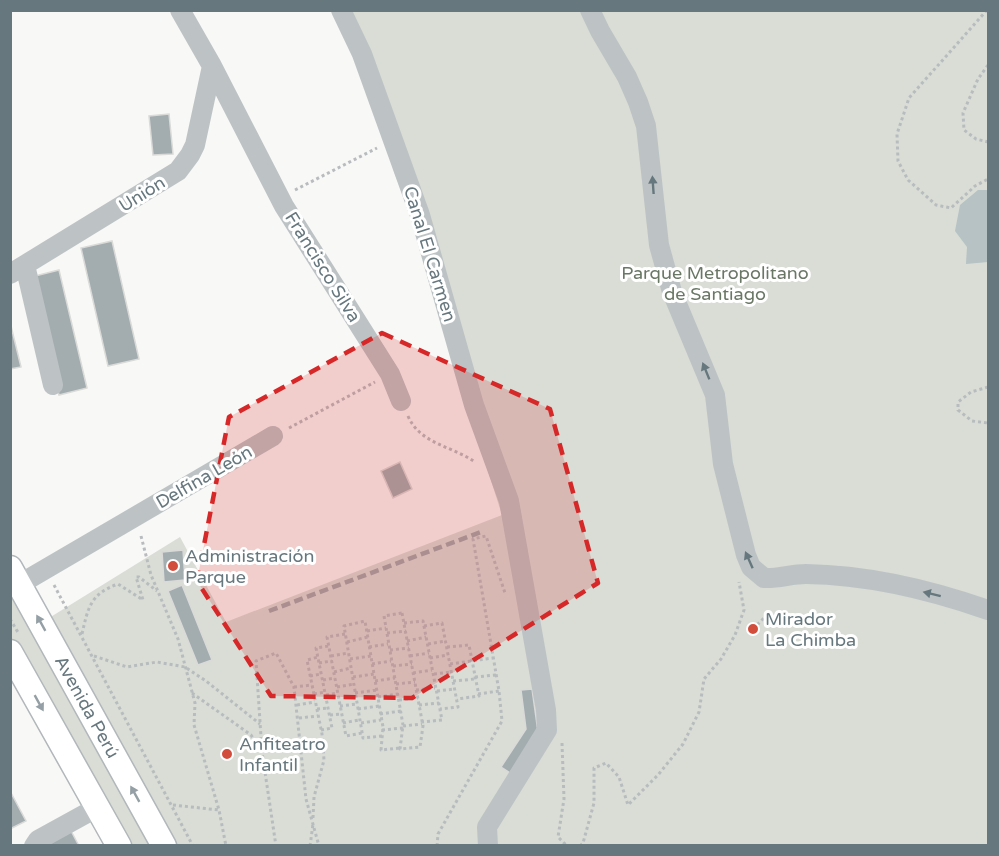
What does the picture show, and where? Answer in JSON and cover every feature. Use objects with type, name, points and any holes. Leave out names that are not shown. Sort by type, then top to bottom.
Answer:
[{"type":"main road","name":"Avenida Perú","points":[[15,576],[164,846]]},
{"type":"main road","points":[[10,652],[119,846]]},
{"type":"street","name":"Francisco Silva","points":[[180,10],[212,66],[280,198],[390,374],[401,401]]},
{"type":"street","name":"Canal El Carmen","points":[[341,10],[362,54],[420,215],[474,405],[506,494],[546,710],[547,730],[487,827],[488,846]]},
{"type":"street","points":[[590,10],[627,76],[646,126],[659,245],[672,292],[715,395],[723,465],[751,567],[764,578],[773,579],[796,574],[837,576],[937,595],[988,610]]},
{"type":"street","name":"Unión","points":[[18,269],[178,171],[195,145],[212,66]]},
{"type":"street","points":[[18,269],[53,385]]},
{"type":"street","name":"Delfina León","points":[[15,576],[45,570],[273,436]]},
{"type":"street","points":[[34,846],[38,840],[98,807]]},
{"type":"path","points":[[987,10],[909,98],[897,134],[898,161],[908,180],[936,205],[951,207],[975,186],[988,179]]},
{"type":"path","points":[[988,65],[978,80],[963,113],[964,130],[976,139],[988,142]]},
{"type":"path","points":[[280,198],[394,139]]},
{"type":"path","name":"Delfina León","points":[[273,436],[390,374]]},
{"type":"path","points":[[988,387],[971,392],[958,402],[958,410],[972,421],[988,423]]},
{"type":"path","points":[[401,401],[412,425],[426,439],[460,452],[473,460],[506,494]]},
{"type":"path","points":[[136,516],[151,575],[178,639],[195,703],[194,725],[219,810],[226,846]]},
{"type":"path","points":[[437,846],[438,834],[502,721],[499,690],[472,539],[486,536],[507,600]]},
{"type":"path","points":[[45,570],[193,846]]},
{"type":"path","points":[[81,635],[87,610],[95,596],[108,588],[117,584],[143,600],[136,577],[139,577],[159,592]]},
{"type":"path","points":[[580,846],[583,843],[594,803],[594,768],[606,763],[619,777],[628,805],[658,775],[683,744],[699,712],[704,679],[735,635],[744,610],[739,582]]},
{"type":"path","points":[[382,735],[363,738],[344,626],[365,621],[381,714],[382,735],[381,750],[420,747],[422,723],[402,613],[384,616],[403,727],[400,748]]},
{"type":"path","points":[[753,629],[768,614]]},
{"type":"path","points":[[382,730],[442,720],[423,621],[404,623]]},
{"type":"path","points":[[424,626],[442,623],[452,672],[458,707],[440,709]]},
{"type":"path","points":[[367,631],[387,628]]},
{"type":"path","points":[[387,633],[406,631]]},
{"type":"path","points":[[345,634],[327,637],[346,736],[362,733]]},
{"type":"path","points":[[346,642],[368,637]]},
{"type":"path","points":[[408,641],[426,637]]},
{"type":"path","points":[[428,645],[446,641]]},
{"type":"path","points":[[369,647],[389,644]]},
{"type":"path","points":[[447,647],[469,645],[478,694]]},
{"type":"path","points":[[321,730],[332,728],[316,648],[329,646]]},
{"type":"path","points":[[390,650],[409,648]]},
{"type":"path","points":[[276,846],[262,752],[256,661],[276,653],[294,687],[305,790],[319,846]]},
{"type":"path","points":[[331,656],[348,653]]},
{"type":"path","points":[[410,656],[429,653]]},
{"type":"path","points":[[92,655],[128,668],[158,662],[185,667],[260,724]]},
{"type":"path","points":[[350,659],[371,656]]},
{"type":"path","points":[[430,658],[448,656]]},
{"type":"path","points":[[310,846],[314,797],[324,760],[321,730],[307,660],[318,657]]},
{"type":"path","points":[[450,664],[493,658]]},
{"type":"path","points":[[319,663],[332,661]]},
{"type":"path","points":[[372,664],[392,661]]},
{"type":"path","points":[[393,666],[412,664]]},
{"type":"path","points":[[334,672],[351,668]]},
{"type":"path","points":[[413,673],[452,672]]},
{"type":"path","points":[[310,676],[321,674]]},
{"type":"path","points":[[353,677],[374,674]]},
{"type":"path","points":[[453,681],[496,675]]},
{"type":"path","points":[[323,680],[335,678]]},
{"type":"path","points":[[375,681],[395,678]]},
{"type":"path","points":[[396,684],[415,682]]},
{"type":"path","points":[[294,687],[312,684]]},
{"type":"path","points":[[337,687],[354,684]]},
{"type":"path","points":[[416,690],[455,689]]},
{"type":"path","points":[[356,693],[377,690]]},
{"type":"path","points":[[457,699],[499,690]]},
{"type":"path","points":[[192,693],[251,735],[262,752]]},
{"type":"path","points":[[314,694],[338,693]]},
{"type":"path","points":[[378,697],[398,694]]},
{"type":"path","points":[[399,700],[418,698]]},
{"type":"path","points":[[297,705],[315,702]]},
{"type":"path","points":[[419,705],[439,703]]},
{"type":"path","points":[[340,706],[357,704]]},
{"type":"path","points":[[358,709],[379,706]]},
{"type":"path","points":[[317,710],[328,708]]},
{"type":"path","points":[[546,710],[562,734],[564,799],[558,837],[567,846]]},
{"type":"path","points":[[381,714],[401,711]]},
{"type":"path","points":[[330,715],[342,714]]},
{"type":"path","points":[[299,718],[318,716]]},
{"type":"path","points":[[344,723],[381,720]]},
{"type":"path","points":[[172,805],[219,810]]},
{"type":"highlighted area","points":[[382,333],[550,409],[598,583],[412,698],[271,696],[197,581],[229,417]]},
{"type":"green space","name":"Parque Metropolitano de Santiago","points":[[335,11],[988,11],[988,845],[174,845],[49,618],[180,537],[226,622],[502,515],[440,321],[422,245],[394,172],[368,83]]},
{"type":"green space","points":[[10,593],[150,845],[127,845],[11,640]]},
{"type":"shaded area","points":[[978,190],[988,190],[988,262],[966,264],[967,247],[955,231],[960,205]]},
{"type":"building","points":[[169,114],[173,154],[153,155],[149,116]]},
{"type":"building","points":[[112,241],[139,359],[108,366],[81,248]]},
{"type":"building","points":[[59,270],[87,388],[59,395],[31,277]]},
{"type":"building","points":[[10,322],[21,367],[10,369]]},
{"type":"building","points":[[400,462],[412,489],[393,498],[381,471]]},
{"type":"building","name":"Administración Parque","points":[[183,550],[185,580],[164,582],[162,552]]},
{"type":"building","points":[[182,585],[212,660],[198,665],[168,591]]},
{"type":"building","points":[[532,689],[538,732],[510,773],[501,767],[526,729],[521,690]]},
{"type":"building","points":[[10,791],[26,821],[10,829]]},
{"type":"building","points":[[70,829],[79,846],[49,846],[47,842]]},
{"type":"railway","points":[[269,611],[481,532]]},
{"type":"place","name":"Administración Parque","points":[[173,566]]},
{"type":"place","name":"Mirador La Chimba","points":[[753,629]]},
{"type":"place","name":"Anfiteatro Infantil","points":[[227,754]]}]
